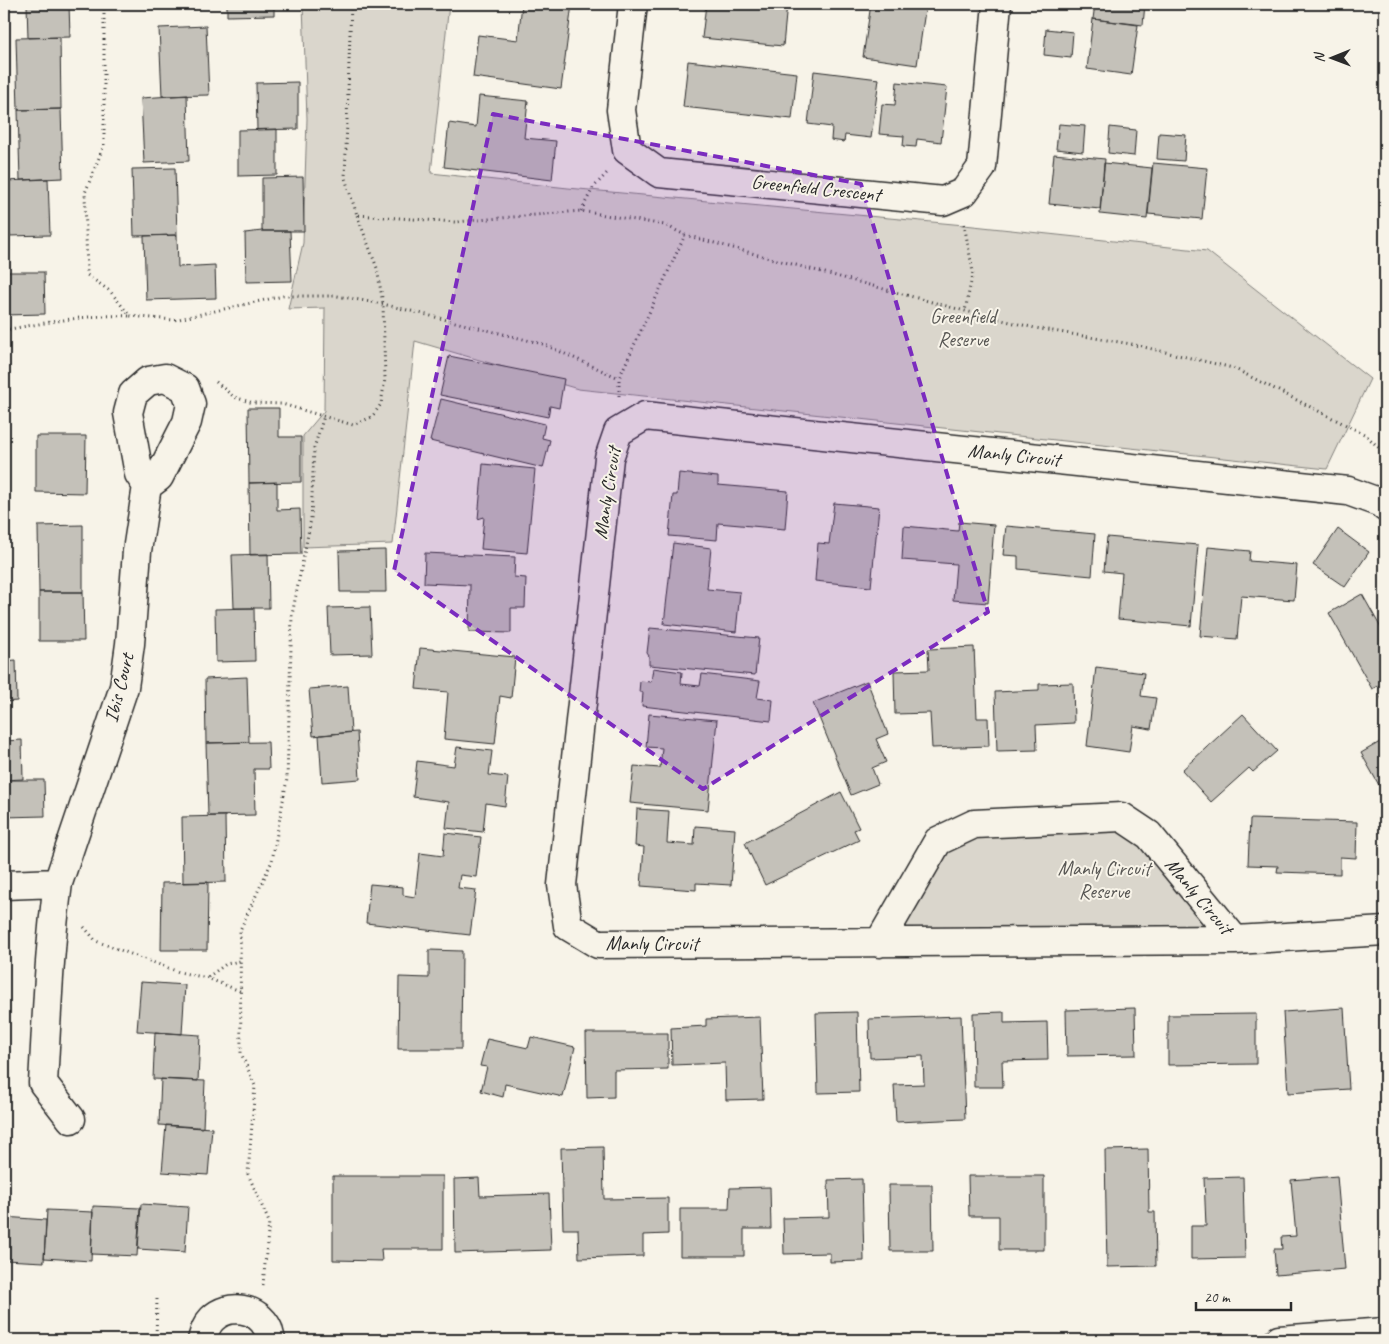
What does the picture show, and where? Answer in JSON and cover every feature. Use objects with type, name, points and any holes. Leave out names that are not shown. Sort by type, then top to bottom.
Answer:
[{"type":"street","points":[[627,150],[621,110],[633,4]]},
{"type":"street","points":[[955,196],[964,192],[982,167],[997,4]]},
{"type":"street","name":"Greenfield Crescent","points":[[627,150],[659,173],[943,201],[955,196]]},
{"type":"street","name":"Manly Circuit","points":[[1385,507],[1381,503],[1348,491],[645,416],[618,432],[609,458],[562,885],[568,926],[598,944],[1235,940],[1385,931]]},
{"type":"street","name":"Ibis Court","points":[[71,1119],[44,1082],[54,915],[58,883],[124,686],[130,644],[138,551],[147,486]]},
{"type":"street","name":"Manly Circuit","points":[[879,943],[938,841],[974,824],[1122,816],[1149,835],[1235,940]]},
{"type":"street","points":[[4,884],[58,883]]},
{"type":"street","points":[[202,1340],[205,1328],[212,1319],[224,1311],[237,1309],[250,1312],[259,1317],[268,1329],[271,1340]]},
{"type":"street","points":[[1279,1340],[1385,1332]]},
{"type":"path","points":[[104,4],[104,145],[85,193],[87,275],[110,291],[130,316]]},
{"type":"path","points":[[216,381],[234,397],[253,403],[282,404],[353,425],[372,417],[381,404],[385,379],[383,304],[377,268],[345,178],[351,4]]},
{"type":"path","points":[[581,211],[592,188],[627,150]]},
{"type":"path","points":[[955,196],[964,225],[973,272],[965,311]]},
{"type":"path","points":[[357,215],[455,222],[581,211],[665,226],[685,236],[965,311],[1035,328],[1131,344],[1233,368],[1366,435],[1385,454]]},
{"type":"path","points":[[618,432],[620,378],[685,236]]},
{"type":"path","points":[[4,330],[104,315],[174,320],[283,296],[337,296],[383,304],[543,344],[620,378]]},
{"type":"path","points":[[262,1288],[269,1222],[248,1174],[255,1086],[241,1053],[240,930],[272,861],[287,779],[292,615],[311,519],[314,448],[324,416]]},
{"type":"path","points":[[54,915],[76,917],[96,941],[179,972],[207,978],[240,991]]},
{"type":"path","points":[[207,978],[226,964],[240,961]]},
{"type":"path","points":[[156,1340],[157,1299]]},
{"type":"highlighted area","points":[[493,114],[861,184],[988,612],[703,789],[394,571]]},
{"type":"green space","name":"Greenfield Reserve","points":[[303,4],[449,4],[431,173],[568,188],[964,225],[1207,251],[1370,379],[1327,469],[578,389],[415,341],[393,544],[303,547],[303,436],[324,411],[325,308],[288,309],[303,243],[307,119]]},
{"type":"green space","name":"Manly Circuit Reserve","points":[[1122,817],[1235,940],[879,943],[938,841]]},
{"type":"building","points":[[27,4],[69,4],[70,37],[28,38]]},
{"type":"building","points":[[180,4],[227,4],[227,5],[180,7]]},
{"type":"building","points":[[227,4],[274,4],[274,15],[227,16]]},
{"type":"building","points":[[522,4],[572,4],[561,89],[473,77],[478,35],[518,40]]},
{"type":"building","points":[[706,4],[787,4],[783,46],[702,38]]},
{"type":"building","points":[[871,4],[926,4],[917,65],[863,57]]},
{"type":"building","points":[[1095,4],[1145,4],[1143,25],[1093,19]]},
{"type":"building","points":[[1093,19],[1138,25],[1131,75],[1087,69]]},
{"type":"building","points":[[206,26],[209,95],[162,96],[159,28]]},
{"type":"building","points":[[1046,29],[1073,32],[1071,58],[1044,55]]},
{"type":"building","points":[[60,37],[61,109],[18,110],[16,38]]},
{"type":"building","points":[[688,61],[797,73],[792,119],[683,107]]},
{"type":"building","points":[[814,71],[879,79],[871,138],[845,135],[844,142],[831,140],[832,127],[808,124]]},
{"type":"building","points":[[298,82],[298,129],[257,130],[256,83]]},
{"type":"building","points":[[897,82],[947,87],[941,142],[917,139],[916,147],[903,146],[904,136],[879,134],[882,104],[895,105]]},
{"type":"building","points":[[187,95],[189,161],[144,163],[141,98]]},
{"type":"building","points":[[479,96],[528,101],[524,138],[556,141],[552,180],[444,167],[449,123],[476,127]]},
{"type":"building","points":[[61,109],[63,178],[20,180],[18,110]]},
{"type":"building","points":[[1059,124],[1085,126],[1083,152],[1056,149]]},
{"type":"building","points":[[1110,127],[1136,130],[1134,156],[1108,153]]},
{"type":"building","points":[[277,129],[277,175],[238,176],[238,130]]},
{"type":"building","points":[[1159,133],[1186,135],[1184,161],[1157,159]]},
{"type":"building","points":[[1054,154],[1105,159],[1100,209],[1049,204]]},
{"type":"building","points":[[1104,163],[1152,168],[1147,219],[1100,214]]},
{"type":"building","points":[[1153,163],[1207,168],[1202,219],[1148,214]]},
{"type":"building","points":[[175,168],[177,235],[134,236],[132,169]]},
{"type":"building","points":[[303,177],[304,231],[262,231],[262,178]]},
{"type":"building","points":[[48,179],[50,235],[8,236],[6,181]]},
{"type":"building","points":[[290,231],[292,281],[246,282],[245,233]]},
{"type":"building","points":[[177,235],[178,267],[215,265],[216,298],[146,300],[144,236]]},
{"type":"building","points":[[4,272],[44,272],[45,314],[4,315]]},
{"type":"building","points":[[449,356],[564,379],[559,408],[550,406],[548,417],[440,395]]},
{"type":"building","points":[[441,399],[545,424],[542,438],[550,440],[543,468],[430,441]]},
{"type":"building","points":[[248,408],[279,408],[279,437],[301,437],[301,482],[249,483]]},
{"type":"building","points":[[36,436],[86,436],[85,493],[36,492]]},
{"type":"building","points":[[483,464],[535,469],[527,553],[481,549],[484,517],[478,519]]},
{"type":"building","points":[[679,473],[718,477],[718,485],[788,491],[785,529],[718,523],[717,540],[669,536],[673,495],[677,495]]},
{"type":"building","points":[[277,482],[277,510],[300,509],[301,554],[250,555],[249,483]]},
{"type":"building","points":[[834,503],[879,507],[871,587],[815,581],[818,543],[829,544]]},
{"type":"building","points":[[959,522],[994,525],[988,603],[953,600],[956,564],[902,560],[904,526],[958,531]]},
{"type":"building","points":[[83,525],[83,592],[39,592],[38,526]]},
{"type":"building","points":[[1006,526],[1095,534],[1092,576],[1018,569],[1018,556],[1003,555]]},
{"type":"building","points":[[1338,529],[1369,552],[1345,587],[1313,565]]},
{"type":"building","points":[[1107,537],[1198,545],[1191,626],[1118,619],[1122,573],[1104,571]]},
{"type":"building","points":[[673,543],[711,548],[707,589],[740,592],[736,632],[664,624]]},
{"type":"building","points":[[1208,547],[1250,551],[1249,561],[1297,565],[1294,600],[1241,596],[1237,639],[1200,636]]},
{"type":"building","points":[[385,550],[386,592],[340,592],[339,551]]},
{"type":"building","points":[[425,553],[515,557],[514,577],[526,578],[525,608],[511,608],[511,633],[469,632],[470,585],[424,583]]},
{"type":"building","points":[[268,554],[269,608],[234,608],[232,555]]},
{"type":"building","points":[[39,592],[83,592],[84,641],[39,641]]},
{"type":"building","points":[[1362,594],[1385,635],[1385,682],[1372,689],[1329,613]]},
{"type":"building","points":[[370,607],[372,654],[330,655],[328,608]]},
{"type":"building","points":[[254,608],[255,661],[216,662],[215,609]]},
{"type":"building","points":[[650,628],[759,638],[755,675],[649,665],[647,653]]},
{"type":"building","points":[[974,647],[977,718],[988,718],[989,746],[932,748],[930,713],[895,714],[894,671],[929,670],[928,649]]},
{"type":"building","points":[[420,648],[515,657],[511,698],[500,696],[495,744],[444,739],[448,692],[416,689]]},
{"type":"building","points":[[16,660],[17,701],[4,702],[4,661]]},
{"type":"building","points":[[1096,667],[1144,673],[1141,696],[1156,698],[1151,729],[1133,726],[1129,752],[1087,746]]},
{"type":"building","points":[[653,668],[682,672],[681,684],[700,686],[702,674],[760,681],[757,698],[773,700],[771,721],[642,706],[643,692],[639,692],[640,681],[651,682]]},
{"type":"building","points":[[247,677],[249,742],[206,743],[205,679]]},
{"type":"building","points":[[867,681],[888,734],[876,739],[886,762],[872,768],[878,784],[851,795],[813,703]]},
{"type":"building","points":[[1073,683],[1074,723],[1036,725],[1037,750],[997,751],[995,692],[1039,690],[1039,684]]},
{"type":"building","points":[[348,686],[351,732],[313,736],[309,689]]},
{"type":"building","points":[[1385,694],[1385,705],[1381,697]]},
{"type":"building","points":[[649,714],[717,720],[708,810],[630,803],[634,766],[660,768],[662,748],[646,747]]},
{"type":"building","points":[[1243,714],[1277,751],[1253,772],[1249,768],[1211,802],[1182,770]]},
{"type":"building","points":[[357,732],[360,779],[322,782],[319,735]]},
{"type":"building","points":[[1385,739],[1385,793],[1384,794],[1361,753]]},
{"type":"building","points":[[22,740],[23,779],[4,780],[4,741]]},
{"type":"building","points":[[268,742],[269,769],[254,769],[255,815],[208,816],[206,743]]},
{"type":"building","points":[[457,747],[492,751],[489,775],[508,777],[505,806],[486,803],[483,832],[446,828],[449,802],[413,797],[417,761],[454,766]]},
{"type":"building","points":[[4,780],[44,780],[45,816],[4,817]]},
{"type":"building","points":[[841,792],[859,828],[854,830],[859,840],[765,885],[745,843]]},
{"type":"building","points":[[637,809],[669,811],[667,843],[694,845],[695,826],[735,829],[731,885],[696,883],[696,890],[641,886],[644,847],[635,846]]},
{"type":"building","points":[[225,816],[226,882],[183,883],[182,817]]},
{"type":"building","points":[[1250,819],[1357,822],[1356,858],[1340,857],[1340,874],[1277,872],[1278,866],[1248,865]]},
{"type":"building","points":[[445,833],[481,837],[476,877],[460,875],[458,888],[476,890],[470,935],[366,923],[370,884],[403,887],[403,895],[415,897],[420,853],[443,856]]},
{"type":"building","points":[[208,882],[207,950],[161,950],[162,883]]},
{"type":"building","points":[[429,950],[462,951],[461,1049],[398,1049],[399,977],[429,978]]},
{"type":"building","points":[[141,982],[185,985],[182,1034],[137,1031]]},
{"type":"building","points":[[1135,1008],[1136,1055],[1067,1056],[1066,1010]]},
{"type":"building","points":[[1344,1008],[1349,1089],[1288,1093],[1283,1012]]},
{"type":"building","points":[[857,1012],[859,1092],[818,1093],[816,1013]]},
{"type":"building","points":[[1004,1012],[1004,1023],[1047,1022],[1048,1060],[1002,1061],[1003,1087],[974,1087],[973,1013]]},
{"type":"building","points":[[1256,1014],[1256,1064],[1168,1065],[1168,1015]]},
{"type":"building","points":[[961,1016],[965,1119],[896,1122],[894,1085],[924,1084],[923,1056],[870,1058],[869,1019]]},
{"type":"building","points":[[760,1017],[763,1099],[726,1100],[725,1063],[672,1065],[671,1028],[706,1026],[706,1019]]},
{"type":"building","points":[[155,1032],[200,1035],[198,1081],[153,1079]]},
{"type":"building","points":[[586,1033],[668,1033],[668,1069],[614,1070],[614,1097],[587,1098]]},
{"type":"building","points":[[531,1037],[575,1047],[563,1097],[505,1084],[503,1097],[481,1091],[487,1067],[480,1066],[487,1039],[528,1048]]},
{"type":"building","points":[[161,1079],[205,1081],[203,1128],[159,1125]]},
{"type":"building","points":[[166,1125],[212,1128],[208,1175],[162,1172]]},
{"type":"building","points":[[603,1147],[604,1199],[668,1198],[668,1234],[643,1235],[643,1256],[579,1258],[578,1229],[563,1229],[561,1148]]},
{"type":"building","points":[[1148,1149],[1149,1212],[1155,1212],[1156,1266],[1107,1267],[1105,1150]]},
{"type":"building","points":[[333,1176],[443,1176],[443,1249],[381,1249],[382,1261],[333,1260]]},
{"type":"building","points":[[968,1176],[1044,1176],[1044,1250],[999,1250],[999,1216],[969,1216]]},
{"type":"building","points":[[1337,1176],[1345,1269],[1276,1275],[1274,1249],[1282,1249],[1281,1237],[1296,1236],[1291,1180]]},
{"type":"building","points":[[1243,1177],[1245,1258],[1191,1259],[1191,1226],[1206,1226],[1204,1178]]},
{"type":"building","points":[[479,1178],[480,1196],[549,1194],[551,1250],[455,1253],[454,1179]]},
{"type":"building","points":[[862,1179],[864,1261],[830,1262],[830,1253],[784,1254],[783,1218],[829,1217],[828,1180]]},
{"type":"building","points":[[889,1185],[932,1185],[933,1251],[890,1251]]},
{"type":"building","points":[[770,1187],[771,1229],[744,1229],[744,1256],[680,1256],[680,1209],[729,1209],[730,1188]]},
{"type":"building","points":[[141,1204],[188,1207],[185,1252],[138,1249]]},
{"type":"building","points":[[93,1206],[140,1208],[137,1256],[91,1254]]},
{"type":"building","points":[[47,1210],[93,1212],[91,1261],[44,1258]]},
{"type":"building","points":[[4,1217],[46,1220],[44,1262],[4,1260]]}]
